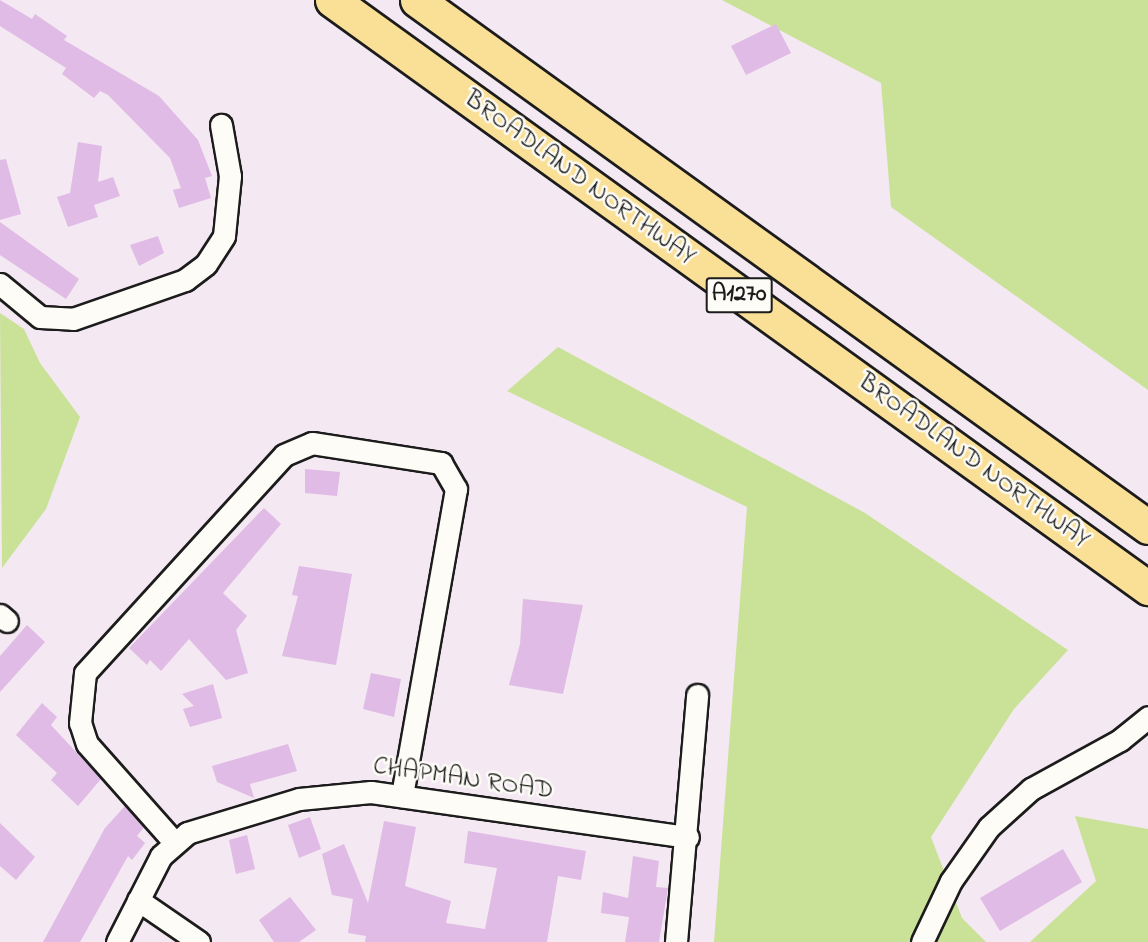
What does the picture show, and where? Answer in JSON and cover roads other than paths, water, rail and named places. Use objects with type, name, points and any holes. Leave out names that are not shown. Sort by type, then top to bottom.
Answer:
[{"type":"highway","name":"BROADLAND NORTHWAY","points":[[332,0],[1148,588]]},
{"type":"highway","name":"BROADLAND NORTHWAY","points":[[417,0],[1148,526]]},
{"type":"street","points":[[0,284],[40,317],[73,319],[185,280],[206,264],[224,236],[230,176],[221,125]]},
{"type":"street","points":[[175,843],[87,744],[80,723],[86,673],[284,455],[312,443],[441,463],[456,489],[402,796]]},
{"type":"street","points":[[676,942],[688,837],[697,695]]},
{"type":"street","points":[[922,942],[951,881],[989,827],[1031,789],[1120,740],[1148,717]]},
{"type":"street","name":"CHAPMAN ROAD","points":[[117,942],[160,856],[187,833],[299,799],[371,792],[688,837]]},
{"type":"street","points":[[138,900],[199,942]]}]
